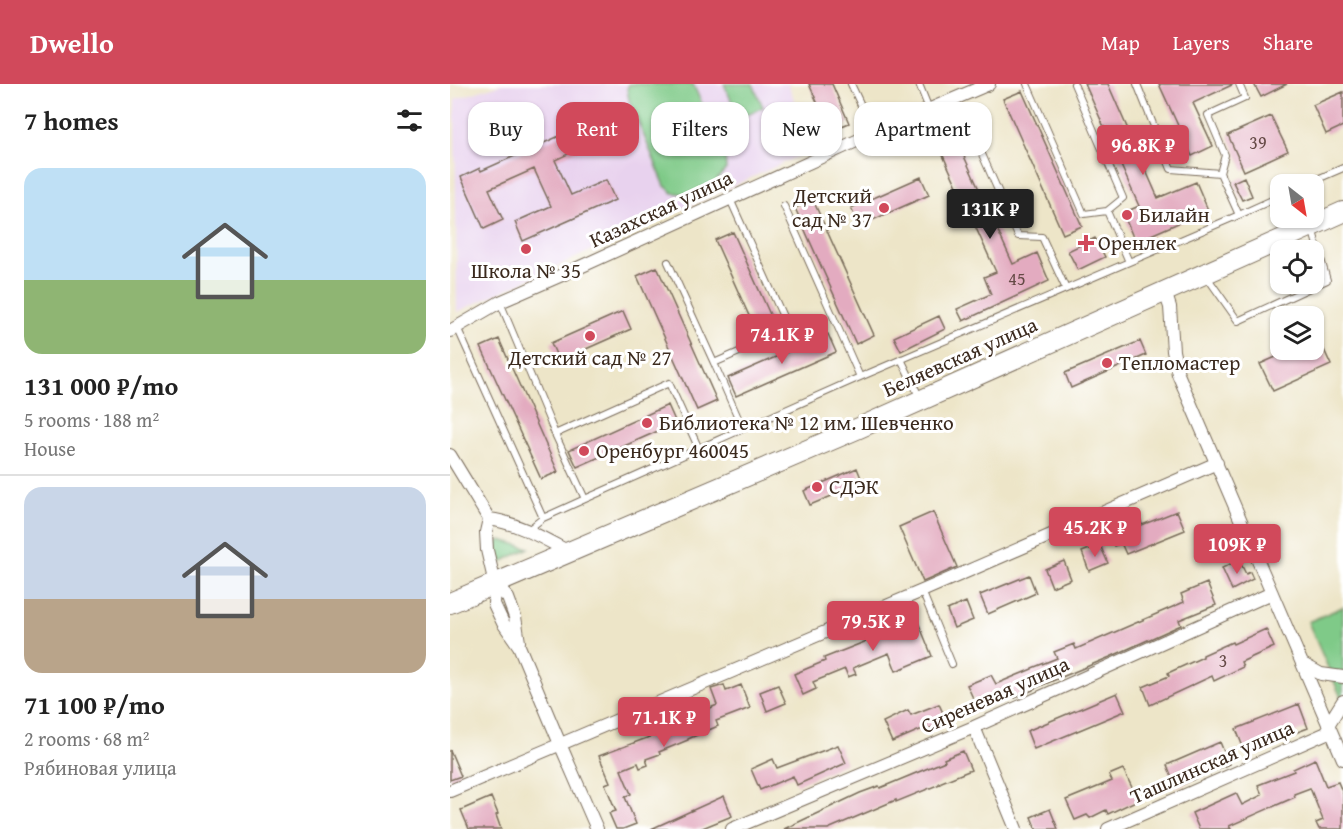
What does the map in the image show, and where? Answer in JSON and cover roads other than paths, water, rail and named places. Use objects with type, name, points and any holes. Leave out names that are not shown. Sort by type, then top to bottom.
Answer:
[{"type":"main road","name":"Беляевская улица","points":[[1324,218],[1343,212]]},
{"type":"main road","name":"Беляевская улица","points":[[450,603],[921,400],[1205,274],[1295,228]]},
{"type":"street","name":"Казахская улица","points":[[943,102],[972,87],[989,84]]},
{"type":"street","name":"Казахская улица","points":[[454,329],[500,302],[854,142]]},
{"type":"street","points":[[1164,292],[1170,307],[1173,351],[1178,374],[1343,759]]},
{"type":"street","points":[[450,455],[489,519],[486,532],[487,550],[495,584],[508,598],[515,617],[519,646],[597,829]]},
{"type":"street","points":[[450,791],[1217,463]]},
{"type":"street","points":[[489,519],[506,521],[528,530],[569,552]]},
{"type":"street","name":"Сиреневая улица","points":[[732,829],[974,727],[1272,593]]},
{"type":"street","points":[[1303,664],[1321,674],[1343,677]]},
{"type":"street","points":[[1330,728],[1343,700]]},
{"type":"street","points":[[974,727],[1016,829]]},
{"type":"street","name":"Ташлинская улица","points":[[1108,829],[1330,728]]},
{"type":"lane","points":[[851,84],[859,102]]},
{"type":"lane","points":[[919,84],[926,102]]},
{"type":"lane","points":[[1027,84],[1084,214],[1107,211],[1123,198],[1074,84]]},
{"type":"lane","points":[[1137,84],[1171,169],[1220,173]]},
{"type":"lane","points":[[1239,84],[1245,98],[1208,115],[1225,155],[1220,173],[1239,215]]},
{"type":"lane","points":[[983,156],[1018,236],[1042,237],[1066,289]]},
{"type":"lane","points":[[1324,176],[1343,168]]},
{"type":"lane","points":[[714,363],[789,330],[730,199]]},
{"type":"lane","points":[[528,530],[543,518],[860,377],[1270,202]]},
{"type":"lane","points":[[784,206],[860,377]]},
{"type":"lane","points":[[1107,211],[1129,262]]},
{"type":"lane","points":[[1205,274],[1238,321],[1327,280],[1300,228]]},
{"type":"lane","points":[[669,262],[743,429]]},
{"type":"lane","points":[[500,302],[585,499]]},
{"type":"lane","points":[[454,329],[543,518]]},
{"type":"lane","points":[[901,359],[921,400]]},
{"type":"lane","points":[[555,434],[669,383],[699,449]]},
{"type":"lane","points":[[922,591],[952,664]]},
{"type":"place","name":"Детский сад № 37","points":[[884,208]]},
{"type":"place","name":"Билайн","points":[[1127,215]]},
{"type":"place","name":"Оренлек","points":[[1086,243]]},
{"type":"place","name":"Школа № 35","points":[[526,249]]},
{"type":"place","name":"Детский сад № 27","points":[[590,336]]},
{"type":"place","name":"Тепломастер","points":[[1107,363]]},
{"type":"place","name":"Библиотека № 12 им. Шевченко","points":[[647,423]]},
{"type":"place","name":"Оренбург 460045","points":[[584,451]]},
{"type":"place","name":"СДЭК","points":[[817,487]]}]
